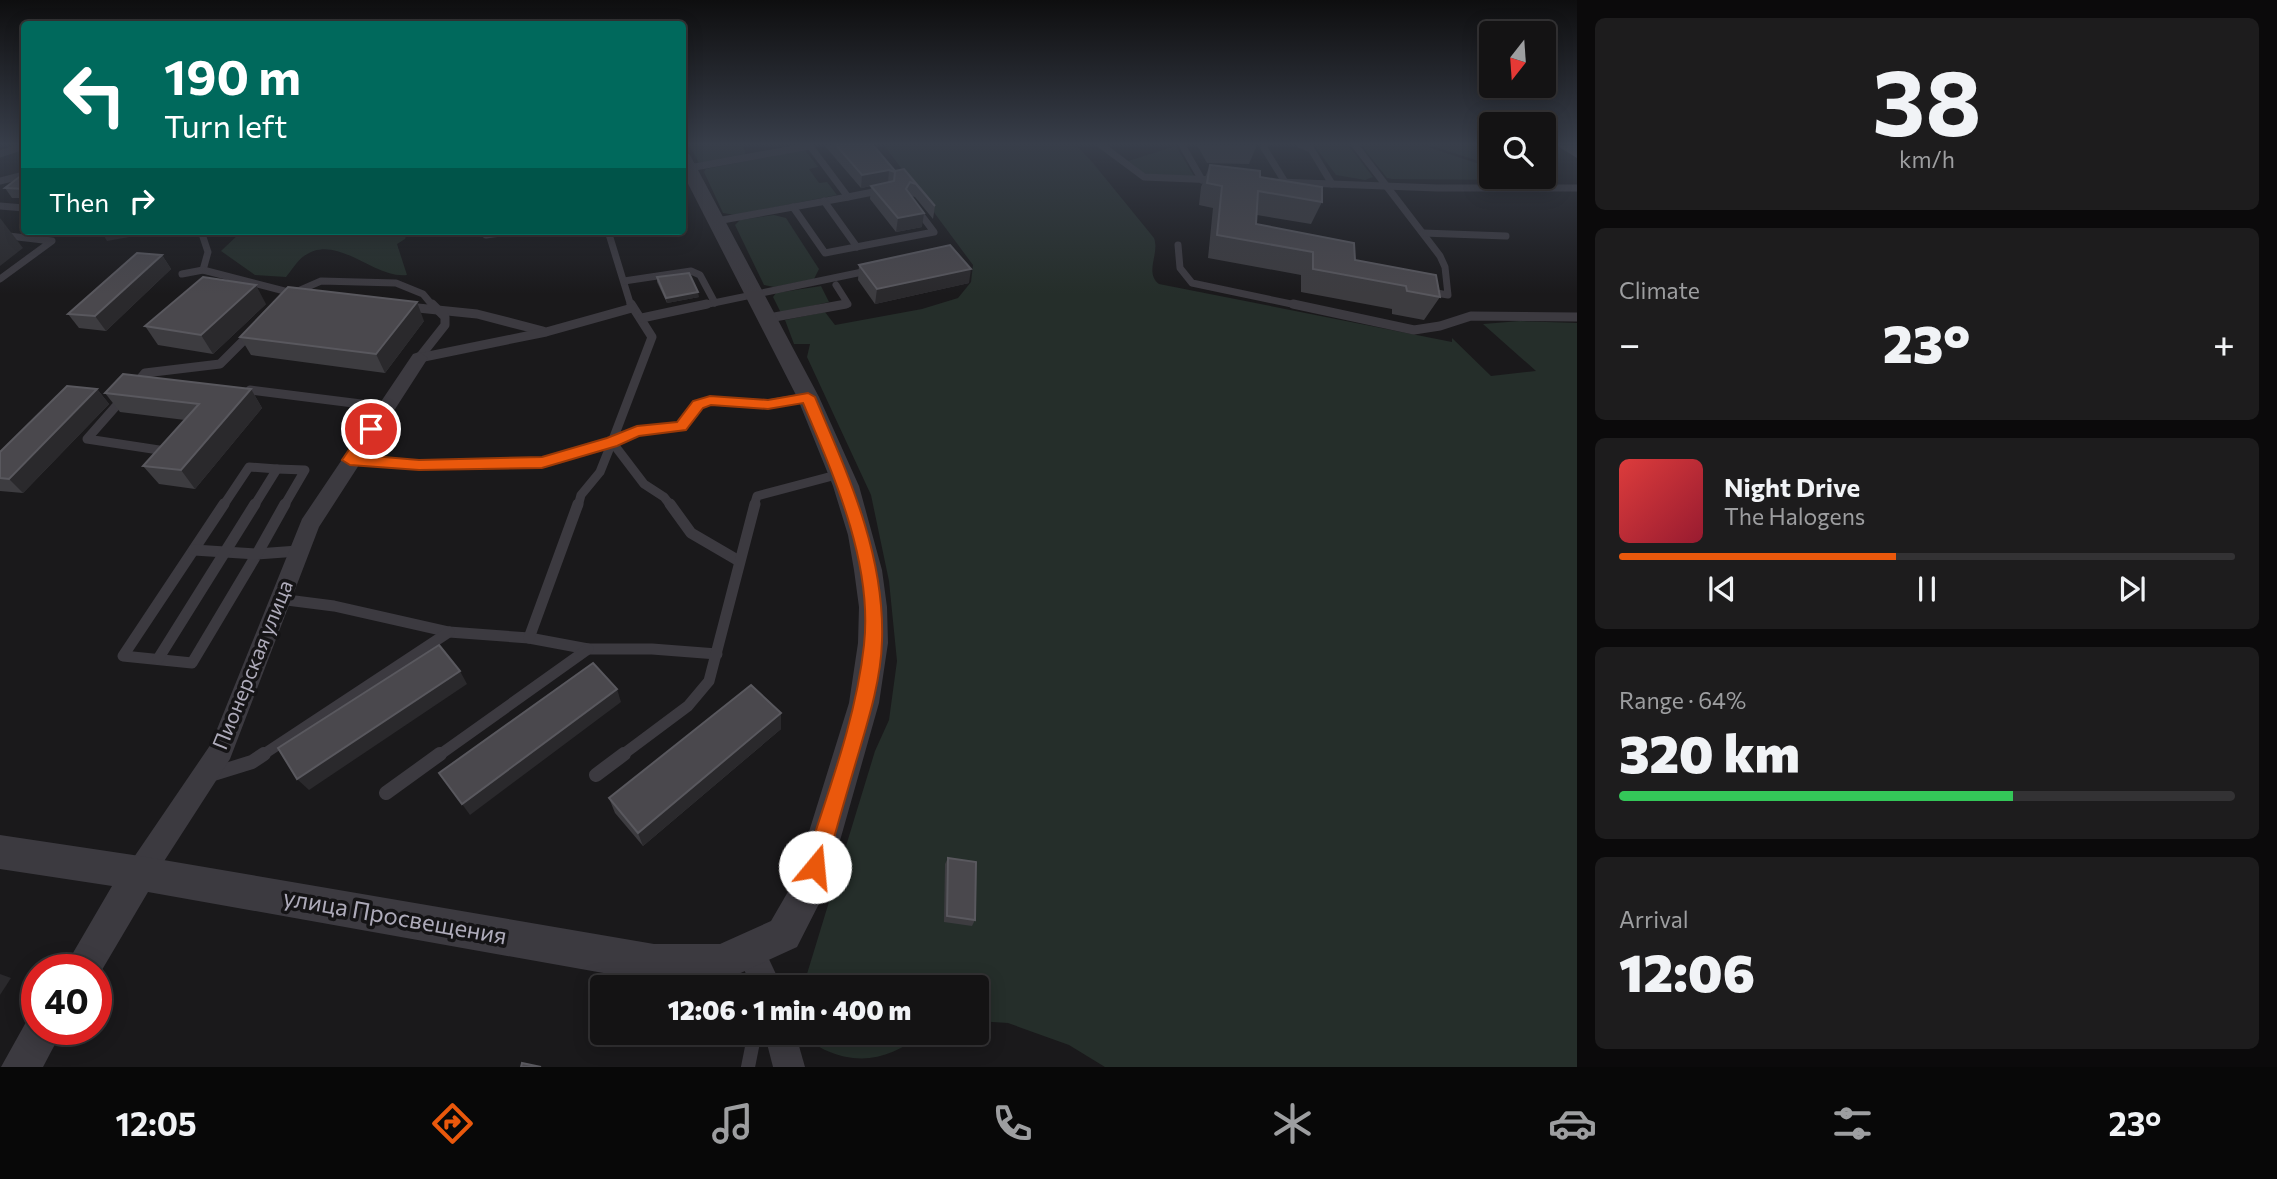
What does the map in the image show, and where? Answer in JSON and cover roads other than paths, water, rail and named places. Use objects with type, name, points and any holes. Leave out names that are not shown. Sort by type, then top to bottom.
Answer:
[{"type":"street","points":[[703,195],[757,293],[808,397],[840,474]]},
{"type":"street","name":"Пионерская улица","points":[[91,954],[140,873],[221,751],[309,525],[419,358]]},
{"type":"street","name":"улица Просвещения","points":[[762,975],[808,890],[864,703],[873,643],[869,570],[861,535],[840,474]]},
{"type":"street","name":"улица Просвещения","points":[[7,856],[140,873],[654,962],[721,963],[758,975]]},
{"type":"street","points":[[21,1067],[34,1045]]},
{"type":"street","points":[[783,1045],[789,1067]]},
{"type":"lane","points":[[717,221],[859,195]]},
{"type":"lane","points":[[1394,195],[1445,267],[1448,295],[1421,290]]},
{"type":"lane","points":[[824,201],[857,247]]},
{"type":"lane","points":[[793,207],[825,253],[934,232],[910,201]]},
{"type":"lane","points":[[0,206],[21,208]]},
{"type":"lane","points":[[1423,233],[1506,236]]},
{"type":"lane","points":[[0,235],[52,241],[0,279]]},
{"type":"lane","points":[[202,235],[208,253],[203,270]]},
{"type":"lane","points":[[529,638],[581,495],[600,472],[652,337],[642,318],[632,308],[609,235]]},
{"type":"lane","points":[[1178,245],[1180,268],[1192,283],[1414,330],[1440,326],[1471,316],[1499,314],[1577,317]]},
{"type":"lane","points":[[642,318],[886,267]]},
{"type":"lane","points":[[182,274],[203,270],[291,293],[317,296]]},
{"type":"lane","points":[[624,281],[691,271],[700,275],[715,303]]},
{"type":"lane","points":[[283,300],[291,293],[321,281],[396,283],[423,293],[437,312],[445,317],[445,325],[419,358]]},
{"type":"lane","points":[[769,318],[848,304],[836,285]]},
{"type":"lane","points":[[396,305],[437,312],[477,314],[546,332]]},
{"type":"lane","points":[[419,358],[546,332],[632,308]]},
{"type":"lane","points":[[176,452],[87,439],[145,373],[220,364],[257,327]]},
{"type":"lane","points":[[250,390],[385,407]]},
{"type":"lane","points":[[350,460],[419,465],[542,463],[612,442],[637,431],[681,426],[698,404],[710,401],[768,404],[808,397]]},
{"type":"lane","points":[[612,442],[644,484],[664,497],[691,533],[739,561]]},
{"type":"lane","points":[[249,467],[305,470],[192,663],[123,656],[194,550],[249,467]]},
{"type":"lane","points":[[158,659],[277,469]]},
{"type":"lane","points":[[596,775],[688,706],[709,681],[757,496],[840,474]]},
{"type":"lane","points":[[194,550],[257,554],[298,551]]},
{"type":"lane","points":[[279,599],[334,606],[449,632],[529,638],[588,649],[652,649],[717,654]]},
{"type":"lane","points":[[204,777],[252,762],[449,632]]},
{"type":"lane","points":[[386,793],[588,649]]},
{"type":"lane","points":[[748,1067],[752,1045]]}]
